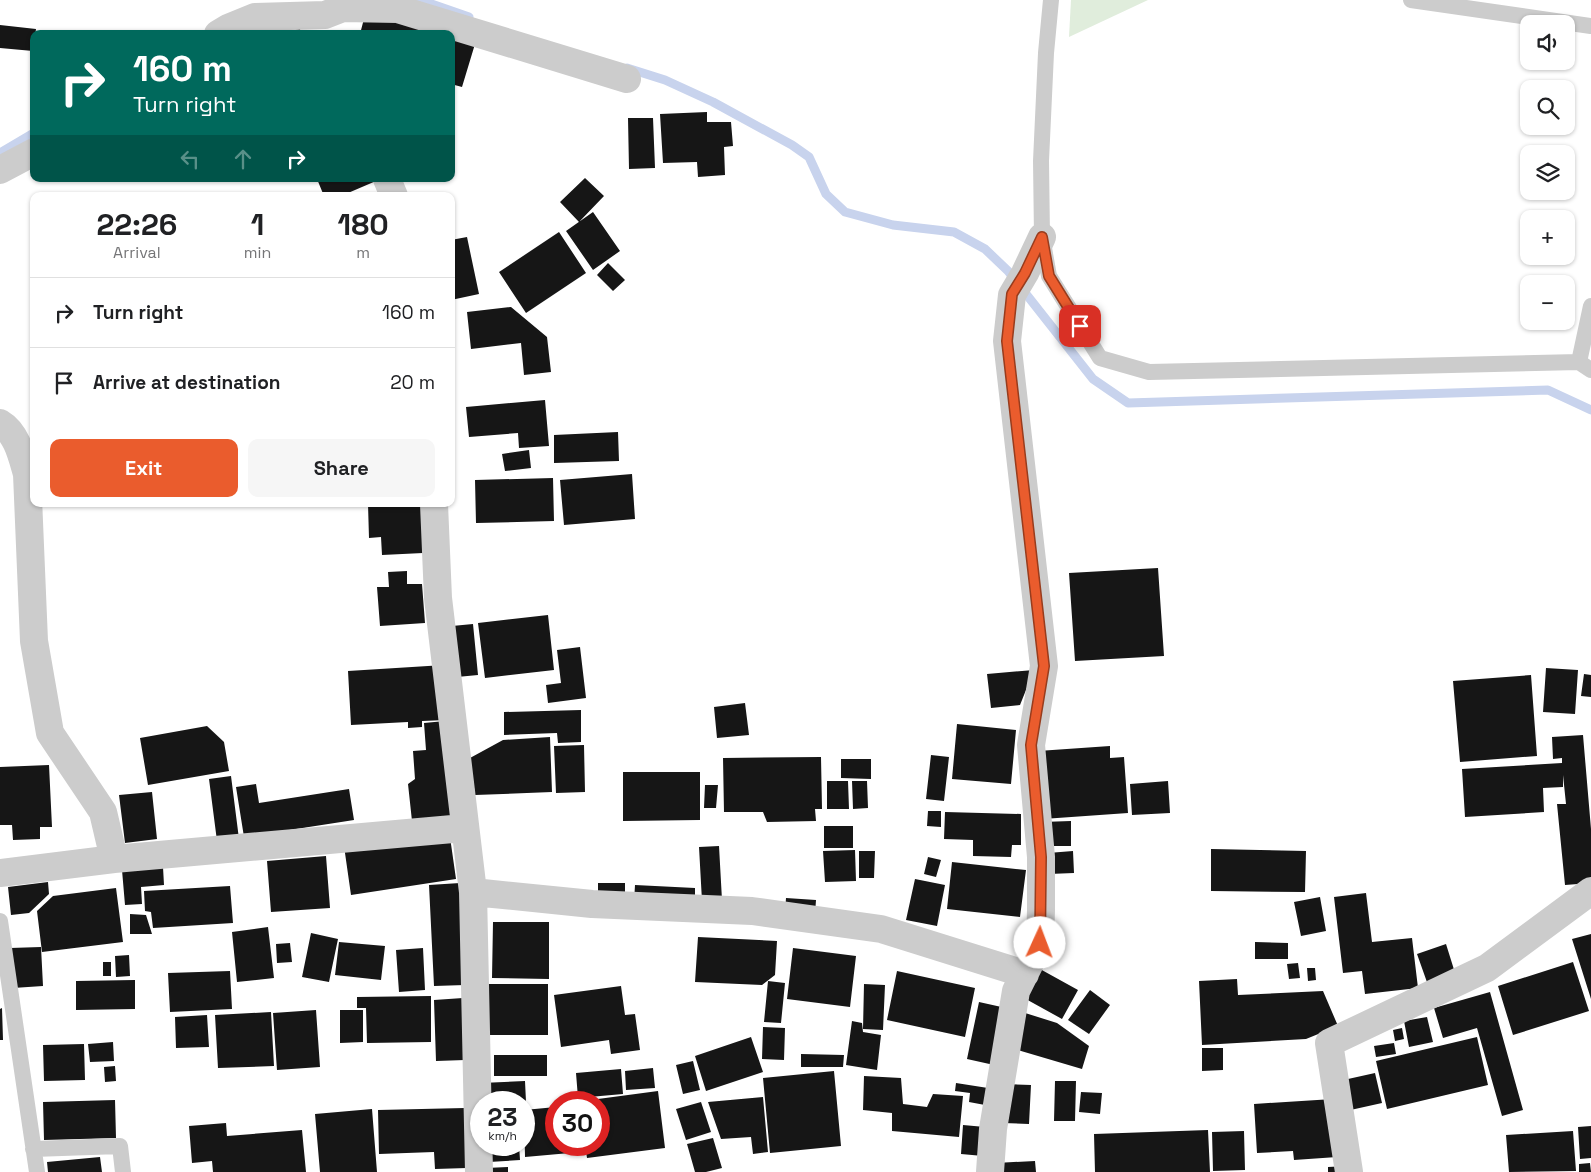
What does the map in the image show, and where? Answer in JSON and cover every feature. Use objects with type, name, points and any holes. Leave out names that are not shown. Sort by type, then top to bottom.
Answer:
[{"type":"street","points":[[225,30],[255,17],[326,16],[343,8],[398,9],[627,79]]},
{"type":"street","points":[[0,170],[30,154]]},
{"type":"street","points":[[990,1172],[993,1129],[1016,991],[1040,943],[1041,857],[1031,745],[1044,666],[1007,341],[1018,284],[1042,237]]},
{"type":"street","points":[[0,423],[7,428],[19,448],[27,474],[34,641],[50,733],[102,812],[114,859]]},
{"type":"street","points":[[434,507],[438,598],[473,892],[479,1172]]},
{"type":"street","points":[[0,873],[114,859],[464,828]]},
{"type":"street","points":[[1350,1172],[1329,1044],[1486,968],[1591,891]]},
{"type":"street","points":[[473,892],[592,904],[752,911],[881,929],[1025,974]]},
{"type":"lane","points":[[1051,0],[1046,54],[1041,161],[1042,237],[1049,276],[1100,358],[1149,372],[1585,366],[1591,306]]},
{"type":"lane","points":[[1411,0],[1591,26]]},
{"type":"lane","points":[[0,921],[37,1172]]},
{"type":"lane","points":[[33,1149],[120,1146],[123,1172]]},
{"type":"green space","points":[[1071,0],[1148,0],[1069,37]]},
{"type":"building","points":[[366,11],[427,30],[361,30]]},
{"type":"building","points":[[0,25],[36,29],[30,30],[30,51],[0,48]]},
{"type":"building","points":[[455,38],[475,44],[462,87],[455,85]]},
{"type":"building","points":[[707,112],[707,122],[731,122],[733,146],[724,147],[725,175],[698,177],[697,162],[663,163],[660,114]]},
{"type":"building","points":[[628,118],[653,118],[655,168],[629,169]]},
{"type":"building","points":[[585,178],[604,196],[579,222],[560,202]]},
{"type":"building","points":[[318,182],[374,182],[350,192],[322,192]]},
{"type":"building","points":[[593,212],[620,251],[593,270],[566,231]]},
{"type":"building","points":[[559,232],[586,273],[526,313],[499,272]]},
{"type":"building","points":[[467,237],[479,294],[455,299],[455,239]]},
{"type":"building","points":[[608,263],[625,280],[613,291],[597,275]]},
{"type":"building","points":[[511,307],[547,337],[551,372],[524,375],[521,343],[471,349],[467,312]]},
{"type":"building","points":[[545,400],[549,446],[519,448],[518,433],[469,437],[466,407]]},
{"type":"building","points":[[618,432],[619,461],[554,463],[554,435]]},
{"type":"building","points":[[529,450],[531,468],[505,471],[502,454]]},
{"type":"building","points":[[632,474],[635,519],[564,525],[560,480]]},
{"type":"building","points":[[553,478],[554,521],[476,523],[475,480]]},
{"type":"building","points":[[368,507],[422,507],[423,553],[382,555],[381,537],[369,538]]},
{"type":"building","points":[[1158,568],[1164,656],[1075,661],[1069,573]]},
{"type":"building","points":[[407,571],[407,584],[422,584],[425,623],[380,626],[377,587],[389,587],[388,572]]},
{"type":"building","points":[[548,615],[554,670],[485,678],[478,623]]},
{"type":"building","points":[[473,624],[478,675],[457,677],[452,626]]},
{"type":"building","points":[[580,647],[586,698],[548,703],[546,685],[561,683],[557,650]]},
{"type":"building","points":[[444,665],[446,720],[422,721],[422,727],[408,728],[408,722],[351,725],[348,671]]},
{"type":"building","points":[[1546,668],[1578,670],[1575,714],[1543,712]]},
{"type":"building","points":[[1034,670],[1020,705],[991,708],[987,674]]},
{"type":"building","points":[[1584,674],[1591,675],[1591,697],[1581,696]]},
{"type":"building","points":[[1531,675],[1537,756],[1460,762],[1453,681]]},
{"type":"building","points":[[745,703],[749,735],[717,738],[714,707]]},
{"type":"building","points":[[581,710],[581,742],[558,743],[557,733],[504,735],[504,712]]},
{"type":"building","points":[[445,721],[456,817],[412,821],[408,784],[415,779],[413,751],[426,750],[424,723]]},
{"type":"building","points":[[957,724],[1016,730],[1011,784],[952,779]]},
{"type":"building","points":[[207,726],[224,742],[229,771],[148,785],[140,738]]},
{"type":"building","points":[[1583,735],[1591,829],[1591,883],[1565,885],[1557,804],[1566,804],[1563,775],[1563,787],[1543,788],[1544,812],[1465,817],[1462,769],[1562,763],[1562,758],[1553,759],[1552,737]]},
{"type":"building","points":[[550,737],[552,792],[475,795],[470,758],[503,740]]},
{"type":"building","points":[[584,745],[585,792],[556,793],[554,746]]},
{"type":"building","points":[[1110,746],[1110,758],[1124,757],[1128,813],[1043,819],[1038,751]]},
{"type":"building","points":[[931,755],[949,757],[944,801],[926,799]]},
{"type":"building","points":[[821,757],[822,809],[815,809],[816,821],[767,822],[763,812],[724,812],[723,758]]},
{"type":"building","points":[[841,759],[871,759],[871,779],[841,778]]},
{"type":"building","points":[[49,765],[52,827],[40,827],[40,839],[13,840],[12,825],[0,825],[0,767]]},
{"type":"building","points":[[623,772],[700,772],[700,820],[623,821]]},
{"type":"building","points":[[231,776],[239,839],[217,841],[209,779]]},
{"type":"building","points":[[827,781],[848,781],[849,809],[827,809]]},
{"type":"building","points":[[852,781],[867,781],[868,808],[853,809]]},
{"type":"building","points":[[1168,781],[1170,813],[1132,815],[1130,784]]},
{"type":"building","points":[[256,784],[259,803],[349,789],[354,820],[244,837],[236,787]]},
{"type":"building","points":[[705,785],[718,785],[716,808],[704,808]]},
{"type":"building","points":[[152,792],[157,839],[125,843],[119,795]]},
{"type":"building","points":[[928,811],[941,811],[941,827],[927,826]]},
{"type":"building","points":[[945,812],[1021,814],[1021,845],[1012,845],[1011,857],[973,856],[973,840],[944,839]]},
{"type":"building","points":[[1071,821],[1071,846],[1044,846],[1042,822]]},
{"type":"building","points":[[824,826],[853,826],[853,848],[824,848]]},
{"type":"building","points":[[449,830],[456,879],[351,895],[344,846]]},
{"type":"building","points":[[719,846],[722,900],[702,901],[699,847]]},
{"type":"building","points":[[1211,849],[1306,851],[1305,892],[1211,891]]},
{"type":"building","points":[[855,850],[856,881],[825,882],[823,851]]},
{"type":"building","points":[[859,851],[875,851],[874,878],[859,878]]},
{"type":"building","points":[[1073,851],[1074,873],[1049,874],[1048,853]]},
{"type":"building","points":[[326,856],[330,908],[271,912],[267,861]]},
{"type":"building","points":[[928,857],[941,860],[936,877],[924,874]]},
{"type":"building","points":[[952,862],[1026,870],[1020,917],[947,909]]},
{"type":"building","points":[[163,867],[164,885],[141,887],[142,904],[125,905],[122,870]]},
{"type":"building","points":[[915,879],[945,885],[937,926],[906,920]]},
{"type":"building","points":[[48,882],[49,894],[29,913],[11,915],[8,887]]},
{"type":"building","points":[[460,883],[465,985],[434,986],[429,885]]},
{"type":"building","points":[[598,883],[625,883],[625,901],[598,901]]},
{"type":"building","points":[[635,885],[695,888],[695,904],[634,902]]},
{"type":"building","points":[[230,886],[233,923],[153,928],[151,912],[145,911],[144,891]]},
{"type":"building","points":[[116,888],[123,942],[42,952],[37,911],[53,896]]},
{"type":"building","points":[[1366,893],[1372,942],[1412,938],[1418,988],[1365,994],[1362,971],[1343,973],[1334,897]]},
{"type":"building","points":[[1320,897],[1326,931],[1301,936],[1294,902]]},
{"type":"building","points":[[786,898],[816,900],[815,914],[785,912]]},
{"type":"building","points":[[130,914],[146,915],[152,934],[130,934]]},
{"type":"building","points":[[493,922],[549,922],[549,979],[492,978]]},
{"type":"building","points":[[268,927],[274,978],[237,982],[232,932]]},
{"type":"building","points":[[311,933],[338,939],[329,982],[302,977]]},
{"type":"building","points":[[1591,934],[1591,999],[1572,939]]},
{"type":"building","points":[[698,937],[777,941],[775,975],[762,985],[695,982]]},
{"type":"building","points":[[339,942],[385,946],[381,980],[335,975]]},
{"type":"building","points":[[1255,942],[1288,943],[1288,959],[1255,959]]},
{"type":"building","points":[[290,943],[292,962],[277,963],[276,944]]},
{"type":"building","points":[[1446,944],[1456,976],[1428,985],[1417,954]]},
{"type":"building","points":[[41,947],[43,986],[13,988],[10,948]]},
{"type":"building","points":[[423,948],[425,990],[399,992],[396,950]]},
{"type":"building","points":[[793,948],[856,956],[850,1007],[787,999]]},
{"type":"building","points":[[129,955],[130,976],[116,977],[115,956]]},
{"type":"building","points":[[103,962],[111,962],[111,976],[103,976]]},
{"type":"building","points":[[1573,962],[1589,1011],[1513,1035],[1498,986]]},
{"type":"building","points":[[1298,963],[1300,978],[1289,979],[1287,964]]},
{"type":"building","points":[[1307,968],[1315,968],[1316,980],[1308,981]]},
{"type":"building","points":[[1040,969],[1078,990],[1062,1019],[1024,998]]},
{"type":"building","points":[[230,971],[232,1009],[170,1012],[168,973]]},
{"type":"building","points":[[897,971],[975,988],[965,1037],[887,1020]]},
{"type":"building","points":[[1237,979],[1238,995],[1323,991],[1338,1026],[1306,1039],[1202,1045],[1199,981]]},
{"type":"building","points":[[135,980],[135,1009],[76,1010],[76,981]]},
{"type":"building","points":[[768,981],[785,983],[781,1023],[764,1022]]},
{"type":"building","points":[[487,984],[548,984],[548,1035],[487,1035]]},
{"type":"building","points":[[864,984],[885,985],[883,1030],[863,1029]]},
{"type":"building","points":[[621,986],[625,1015],[635,1014],[640,1050],[611,1054],[609,1040],[561,1047],[554,995]]},
{"type":"building","points":[[1090,990],[1110,1005],[1089,1034],[1068,1020]]},
{"type":"building","points":[[1490,992],[1523,1110],[1502,1116],[1477,1028],[1443,1038],[1434,1008]]},
{"type":"building","points":[[431,996],[431,1042],[367,1043],[366,1008],[357,1008],[357,997]]},
{"type":"building","points":[[463,998],[465,1060],[436,1061],[434,1000]]},
{"type":"building","points":[[979,1002],[1006,1008],[994,1065],[967,1059]]},
{"type":"building","points":[[2,1008],[3,1040],[0,1040],[0,1009]]},
{"type":"building","points":[[316,1010],[320,1067],[277,1070],[273,1013]]},
{"type":"building","points":[[340,1010],[363,1010],[363,1042],[340,1043]]},
{"type":"building","points":[[271,1012],[274,1066],[218,1068],[215,1015]]},
{"type":"building","points":[[1022,1012],[1057,1023],[1089,1046],[1082,1069],[1011,1048]]},
{"type":"building","points":[[207,1015],[209,1047],[176,1048],[175,1017]]},
{"type":"building","points":[[1427,1017],[1433,1042],[1409,1047],[1404,1021]]},
{"type":"building","points":[[852,1021],[862,1023],[863,1032],[881,1035],[877,1070],[846,1065]]},
{"type":"building","points":[[763,1027],[785,1028],[784,1060],[762,1059]]},
{"type":"building","points":[[1402,1028],[1404,1039],[1395,1041],[1393,1030]]},
{"type":"building","points":[[751,1037],[763,1072],[706,1091],[695,1056]]},
{"type":"building","points":[[1477,1037],[1488,1085],[1387,1109],[1376,1061]]},
{"type":"building","points":[[113,1042],[114,1061],[90,1062],[88,1044]]},
{"type":"building","points":[[1394,1043],[1396,1054],[1376,1057],[1374,1046]]},
{"type":"building","points":[[84,1044],[85,1080],[44,1081],[43,1045]]},
{"type":"building","points":[[1202,1048],[1223,1048],[1223,1070],[1202,1071]]},
{"type":"building","points":[[801,1054],[844,1055],[843,1067],[801,1067]]},
{"type":"building","points":[[494,1055],[547,1055],[547,1076],[494,1076]]},
{"type":"building","points":[[693,1061],[700,1090],[683,1094],[676,1065]]},
{"type":"building","points":[[115,1066],[116,1081],[105,1082],[104,1067]]},
{"type":"building","points":[[653,1068],[655,1088],[626,1090],[625,1071]]},
{"type":"building","points":[[621,1069],[623,1094],[610,1095],[610,1091],[577,1091],[576,1073]]},
{"type":"building","points":[[834,1071],[841,1146],[770,1153],[763,1078]]},
{"type":"building","points":[[1375,1073],[1382,1103],[1346,1111],[1339,1081]]},
{"type":"building","points":[[864,1076],[901,1078],[903,1104],[927,1107],[933,1094],[963,1096],[959,1137],[892,1131],[892,1113],[863,1110]]},
{"type":"building","points":[[525,1081],[525,1091],[481,1091],[481,1083]]},
{"type":"building","points":[[1055,1081],[1076,1081],[1075,1121],[1054,1121]]},
{"type":"building","points":[[956,1083],[988,1088],[985,1105],[969,1102],[970,1093],[955,1091]]},
{"type":"building","points":[[1004,1084],[1031,1085],[1029,1124],[1003,1123]]},
{"type":"building","points":[[658,1091],[665,1148],[610,1155],[610,1097]]},
{"type":"building","points":[[1081,1092],[1102,1093],[1100,1114],[1079,1112]]},
{"type":"building","points":[[763,1097],[768,1152],[753,1154],[751,1137],[721,1139],[708,1102]]},
{"type":"building","points":[[1333,1099],[1337,1157],[1294,1160],[1293,1151],[1257,1153],[1254,1104]]},
{"type":"building","points":[[115,1100],[116,1138],[44,1140],[43,1102]]},
{"type":"building","points":[[701,1102],[711,1132],[686,1140],[676,1109]]},
{"type":"building","points":[[465,1108],[467,1168],[435,1169],[434,1152],[379,1154],[378,1110]]},
{"type":"building","points":[[545,1108],[545,1155],[525,1157],[535,1156],[535,1109]]},
{"type":"building","points":[[372,1109],[377,1172],[320,1172],[315,1114]]},
{"type":"building","points":[[226,1123],[227,1136],[302,1130],[306,1172],[213,1172],[212,1161],[192,1163],[189,1126]]},
{"type":"building","points":[[963,1125],[985,1127],[983,1156],[961,1154]]},
{"type":"building","points":[[1591,1126],[1591,1158],[1580,1159],[1578,1127]]},
{"type":"building","points":[[1208,1130],[1210,1172],[1095,1172],[1094,1134]]},
{"type":"building","points":[[1244,1131],[1245,1170],[1213,1171],[1212,1132]]},
{"type":"building","points":[[1573,1131],[1576,1171],[1509,1172],[1506,1135]]},
{"type":"building","points":[[713,1138],[722,1168],[706,1172],[695,1172],[687,1144]]},
{"type":"building","points":[[489,1156],[520,1156],[520,1160],[489,1162]]},
{"type":"building","points":[[587,1156],[603,1156],[587,1158]]},
{"type":"building","points":[[100,1157],[102,1172],[48,1172],[47,1162]]},
{"type":"building","points":[[1035,1161],[1036,1172],[996,1172],[996,1163]]},
{"type":"building","points":[[1590,1163],[1591,1172],[1579,1172],[1579,1164]]},
{"type":"building","points":[[1347,1166],[1347,1172],[1328,1172],[1328,1167]]},
{"type":"building","points":[[508,1167],[508,1172],[486,1172],[486,1168]]},
{"type":"waterway","points":[[420,0],[469,17]]},
{"type":"waterway","points":[[627,68],[665,80],[713,102],[792,145],[809,157],[826,194],[845,212],[893,225],[954,232],[985,249],[1008,271],[1093,379],[1128,403],[1548,390],[1591,410]]},
{"type":"waterway","points":[[0,153],[30,135]]},
{"type":"route","points":[[1040,943],[1041,857],[1031,745],[1044,666],[1007,341],[1012,294],[1025,273],[1042,237],[1049,276],[1080,326]]}]
